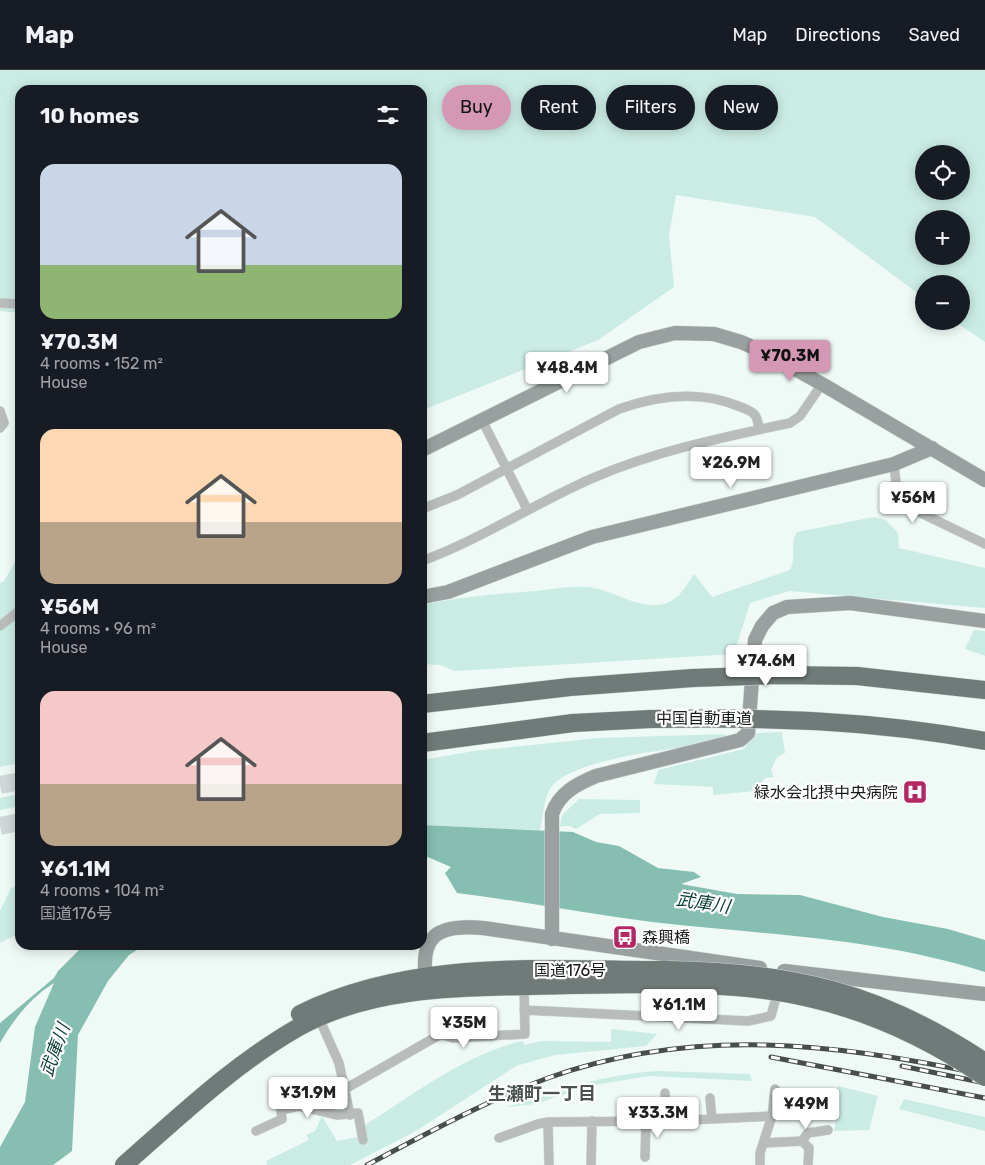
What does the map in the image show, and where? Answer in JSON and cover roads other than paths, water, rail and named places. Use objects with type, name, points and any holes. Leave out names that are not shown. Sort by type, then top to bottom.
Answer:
[{"type":"highway","points":[[427,703],[570,687],[693,678],[777,675],[857,676],[985,690]]},
{"type":"highway","name":"中国自動車道","points":[[427,742],[573,724],[651,718],[798,718],[887,726],[985,741]]},
{"type":"highway","name":"国道176号","points":[[202,1094],[219,1071],[244,1049],[296,1016],[331,999],[372,986],[426,983],[550,970],[668,977],[808,998],[856,1011],[931,1046],[985,1077]]},
{"type":"highway","name":"国道176号","points":[[124,1165],[202,1094],[273,1044],[318,1018],[426,983],[463,987],[524,986],[750,974],[811,983],[861,998],[900,1013],[985,1062]]},
{"type":"street","points":[[0,304],[15,304]]},
{"type":"street","points":[[427,448],[638,342],[675,333],[714,334],[741,342],[766,353],[985,480]]},
{"type":"street","points":[[427,559],[450,551],[527,509],[594,478],[641,460],[759,429],[790,423],[800,416],[822,384]]},
{"type":"street","points":[[427,507],[457,495],[619,409],[646,400],[671,397],[705,398],[734,404],[752,412],[756,416],[759,429]]},
{"type":"street","points":[[0,411],[4,423],[0,428]]},
{"type":"street","points":[[482,420],[527,509]]},
{"type":"street","points":[[427,596],[448,592],[592,537],[894,464],[932,448]]},
{"type":"street","points":[[894,464],[898,502],[985,544]]},
{"type":"street","points":[[552,939],[552,814],[555,804],[566,792],[596,776],[740,740],[748,733],[755,640],[762,626],[773,614],[787,607],[850,603],[985,621]]},
{"type":"street","points":[[0,626],[15,614]]},
{"type":"street","points":[[426,983],[425,956],[433,937],[445,928],[455,926],[482,928],[782,971],[985,994]]},
{"type":"street","points":[[524,1010],[748,1021],[771,1016],[782,971]]},
{"type":"street","points":[[345,1089],[442,1034],[453,1038],[525,1034],[524,986]]},
{"type":"street","points":[[318,1018],[339,1063],[350,1115]]},
{"type":"street","points":[[760,1165],[760,1153],[772,1116],[775,1088]]},
{"type":"street","points":[[665,1093],[667,1121]]},
{"type":"street","points":[[710,1098],[712,1119]]},
{"type":"street","points":[[256,1131],[282,1119],[281,1110],[299,1106],[338,1115],[358,1114],[363,1140]]},
{"type":"street","points":[[499,1138],[548,1122],[667,1121],[772,1116]]},
{"type":"street","points":[[645,1157],[646,1120]]},
{"type":"street","points":[[591,1165],[592,1121]]},
{"type":"street","points":[[548,1122],[549,1165]]},
{"type":"street","points":[[802,1141],[808,1133],[828,1130]]},
{"type":"street","points":[[764,1143],[802,1141],[810,1148],[808,1165]]},
{"type":"water","name":"武庫川","points":[[427,825],[573,832],[596,842],[619,846],[658,868],[694,872],[701,877],[681,884],[737,894],[800,895],[883,917],[948,929],[985,940],[985,972],[944,960],[861,944],[652,922],[457,893],[445,873],[451,867],[427,857]]},
{"type":"water","name":"武庫川","points":[[79,950],[137,950],[129,955],[108,981],[78,1035],[72,1151],[53,1165],[0,1165],[0,1147],[25,1102],[35,1027],[54,983],[37,995],[23,1010],[0,1043],[0,1023],[54,978],[58,971]]},
{"type":"tunnel","points":[[0,785],[15,782]]},
{"type":"tunnel","points":[[0,826],[15,823]]},
{"type":"railway","points":[[367,1165],[456,1118],[525,1087],[602,1062],[657,1051],[711,1046],[766,1045],[820,1048],[875,1055],[985,1075]]},
{"type":"railway","points":[[771,1057],[985,1098]]},
{"type":"railway","points":[[902,1066],[985,1083]]},
{"type":"place","name":"緑水会北摂中央病院","points":[[915,792]]},
{"type":"place","name":"森興橋","points":[[625,937]]},
{"type":"district","name":"生瀬町一丁目","points":[[542,1094]]}]
